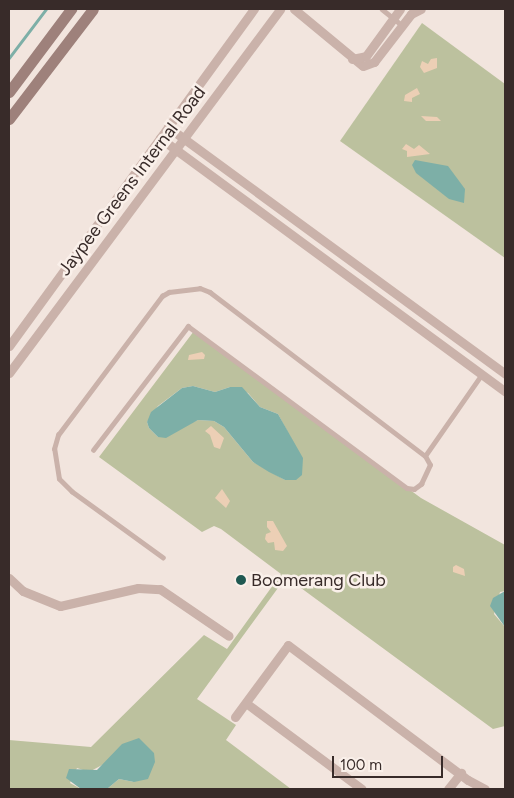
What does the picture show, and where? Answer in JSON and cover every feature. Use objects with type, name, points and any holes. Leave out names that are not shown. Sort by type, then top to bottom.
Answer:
[{"type":"street","points":[[9,92],[71,9]]},
{"type":"street","points":[[9,119],[93,9]]},
{"type":"street","name":"Jaypee Greens Internal Road","points":[[9,346],[254,9]]},
{"type":"street","name":"Jaypee Greens Internal Road","points":[[9,373],[280,9]]},
{"type":"street","points":[[294,9],[352,59],[363,66],[370,65],[411,14],[421,9]]},
{"type":"street","points":[[352,59],[366,56],[400,9]]},
{"type":"street","points":[[168,127],[505,374]]},
{"type":"street","points":[[160,138],[482,374],[504,387]]},
{"type":"street","points":[[9,578],[23,591],[60,606],[138,588],[160,589],[229,636]]},
{"type":"street","points":[[235,717],[288,645],[485,789]]},
{"type":"street","points":[[246,703],[362,789]]},
{"type":"street","points":[[448,789],[461,773]]},
{"type":"lane","points":[[382,9],[402,24]]},
{"type":"lane","points":[[93,450],[188,326],[407,488],[414,489],[421,484],[430,465],[424,456],[210,292],[200,288],[169,292],[162,296],[58,435],[54,450],[59,479],[72,492],[163,558]]},
{"type":"lane","points":[[424,456],[482,374]]},
{"type":"green space","points":[[422,23],[505,84],[505,258],[340,141]]},
{"type":"green space","points":[[194,331],[421,498],[505,545],[505,591],[500,592],[494,614],[505,627],[505,726],[493,729],[286,577],[197,699],[236,725],[226,740],[291,789],[107,789],[119,779],[134,782],[104,764],[89,772],[77,768],[70,783],[81,789],[9,789],[9,740],[91,747],[204,635],[227,649],[281,574],[221,529],[214,526],[202,532],[99,457]],"holes":[[[193,386],[215,392],[230,387],[248,393],[260,407],[278,414],[292,440],[285,480],[253,462],[224,427],[214,421],[198,420],[158,437],[149,428],[147,422],[158,406],[182,388]]]},
{"type":"sand","points":[[437,58],[437,68],[424,73],[420,67],[422,61],[428,64],[431,59]]},
{"type":"sand","points":[[417,88],[420,94],[412,98],[412,102],[404,101],[405,95]]},
{"type":"sand","points":[[421,116],[437,117],[441,121],[426,121]]},
{"type":"sand","points":[[406,144],[414,149],[419,145],[430,154],[407,157],[407,151],[402,149]]},
{"type":"sand","points":[[202,352],[205,355],[204,359],[188,360],[189,355]]},
{"type":"sand","points":[[211,426],[224,438],[220,449],[214,447],[210,435],[205,431]]},
{"type":"sand","points":[[222,489],[230,501],[226,508],[215,498]]},
{"type":"sand","points":[[267,521],[273,521],[287,546],[283,551],[275,550],[274,542],[268,543],[265,539],[266,534],[271,532],[267,527]]},
{"type":"sand","points":[[456,565],[464,569],[465,576],[453,572],[453,567]]},
{"type":"water","points":[[415,160],[448,166],[465,189],[464,203],[449,199],[416,173],[412,165]]},
{"type":"water","points":[[193,386],[215,392],[230,387],[242,387],[260,407],[278,414],[303,458],[302,475],[296,480],[285,480],[269,472],[253,462],[224,427],[214,421],[198,420],[166,438],[158,437],[149,428],[147,422],[151,412],[182,388]]},
{"type":"water","points":[[505,591],[505,627],[490,606],[493,598]]},
{"type":"water","points":[[139,738],[154,753],[155,762],[148,779],[134,782],[119,779],[107,789],[81,789],[66,778],[69,769],[97,770],[122,744]]},
{"type":"waterway","points":[[9,58],[46,9]]},
{"type":"place","name":"Boomerang Club","points":[[241,580]]}]
